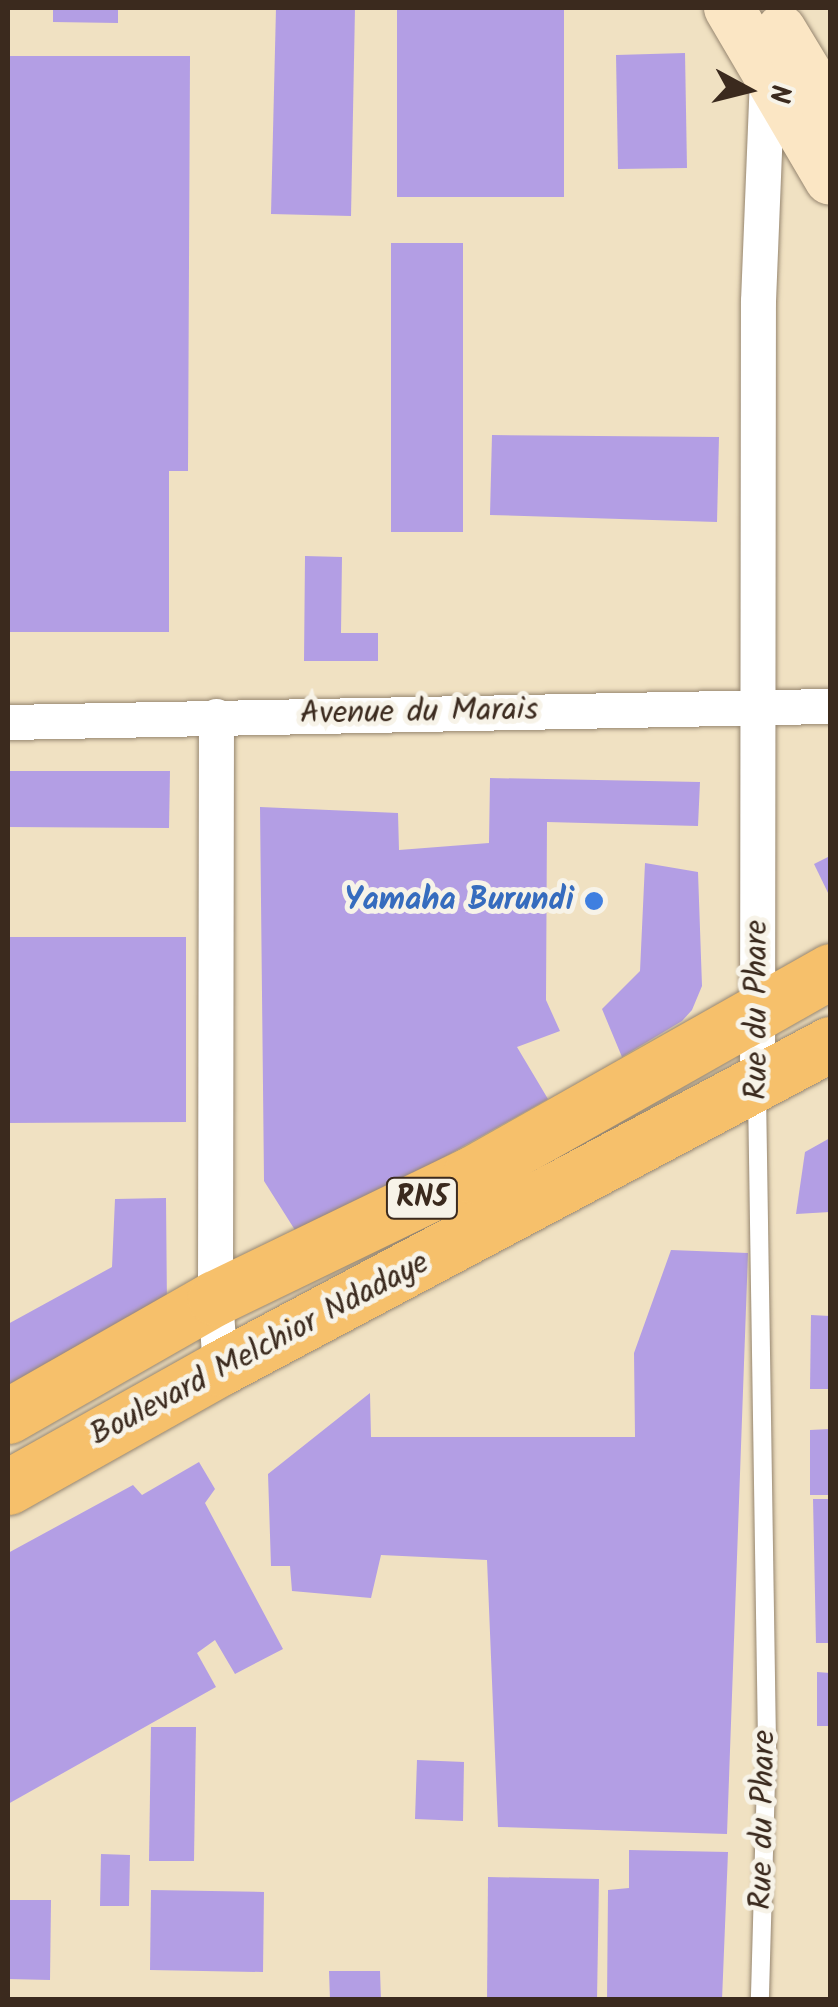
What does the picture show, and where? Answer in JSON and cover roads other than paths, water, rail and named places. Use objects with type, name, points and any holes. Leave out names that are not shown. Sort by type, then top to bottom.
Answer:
[{"type":"main road","points":[[729,8],[830,180]]},
{"type":"main road","points":[[776,14],[830,111]]},
{"type":"main road","name":"Boulevard Melchior Ndadaye","points":[[8,1416],[215,1298],[470,1174],[758,1016],[830,971]]},
{"type":"main road","name":"Boulevard Melchior Ndadaye","points":[[8,1487],[220,1368],[830,1044]]},
{"type":"street","name":"Rue du Phare","points":[[757,1086],[758,301],[767,71],[776,14]]},
{"type":"street","name":"Avenue du Marais","points":[[8,722],[830,706]]},
{"type":"street","points":[[216,716],[215,1298],[220,1368]]},
{"type":"lane","name":"Rue du Phare","points":[[757,1086],[767,1744],[760,2000]]},
{"type":"place","name":"Yamaha Burundi","points":[[594,901]]}]
